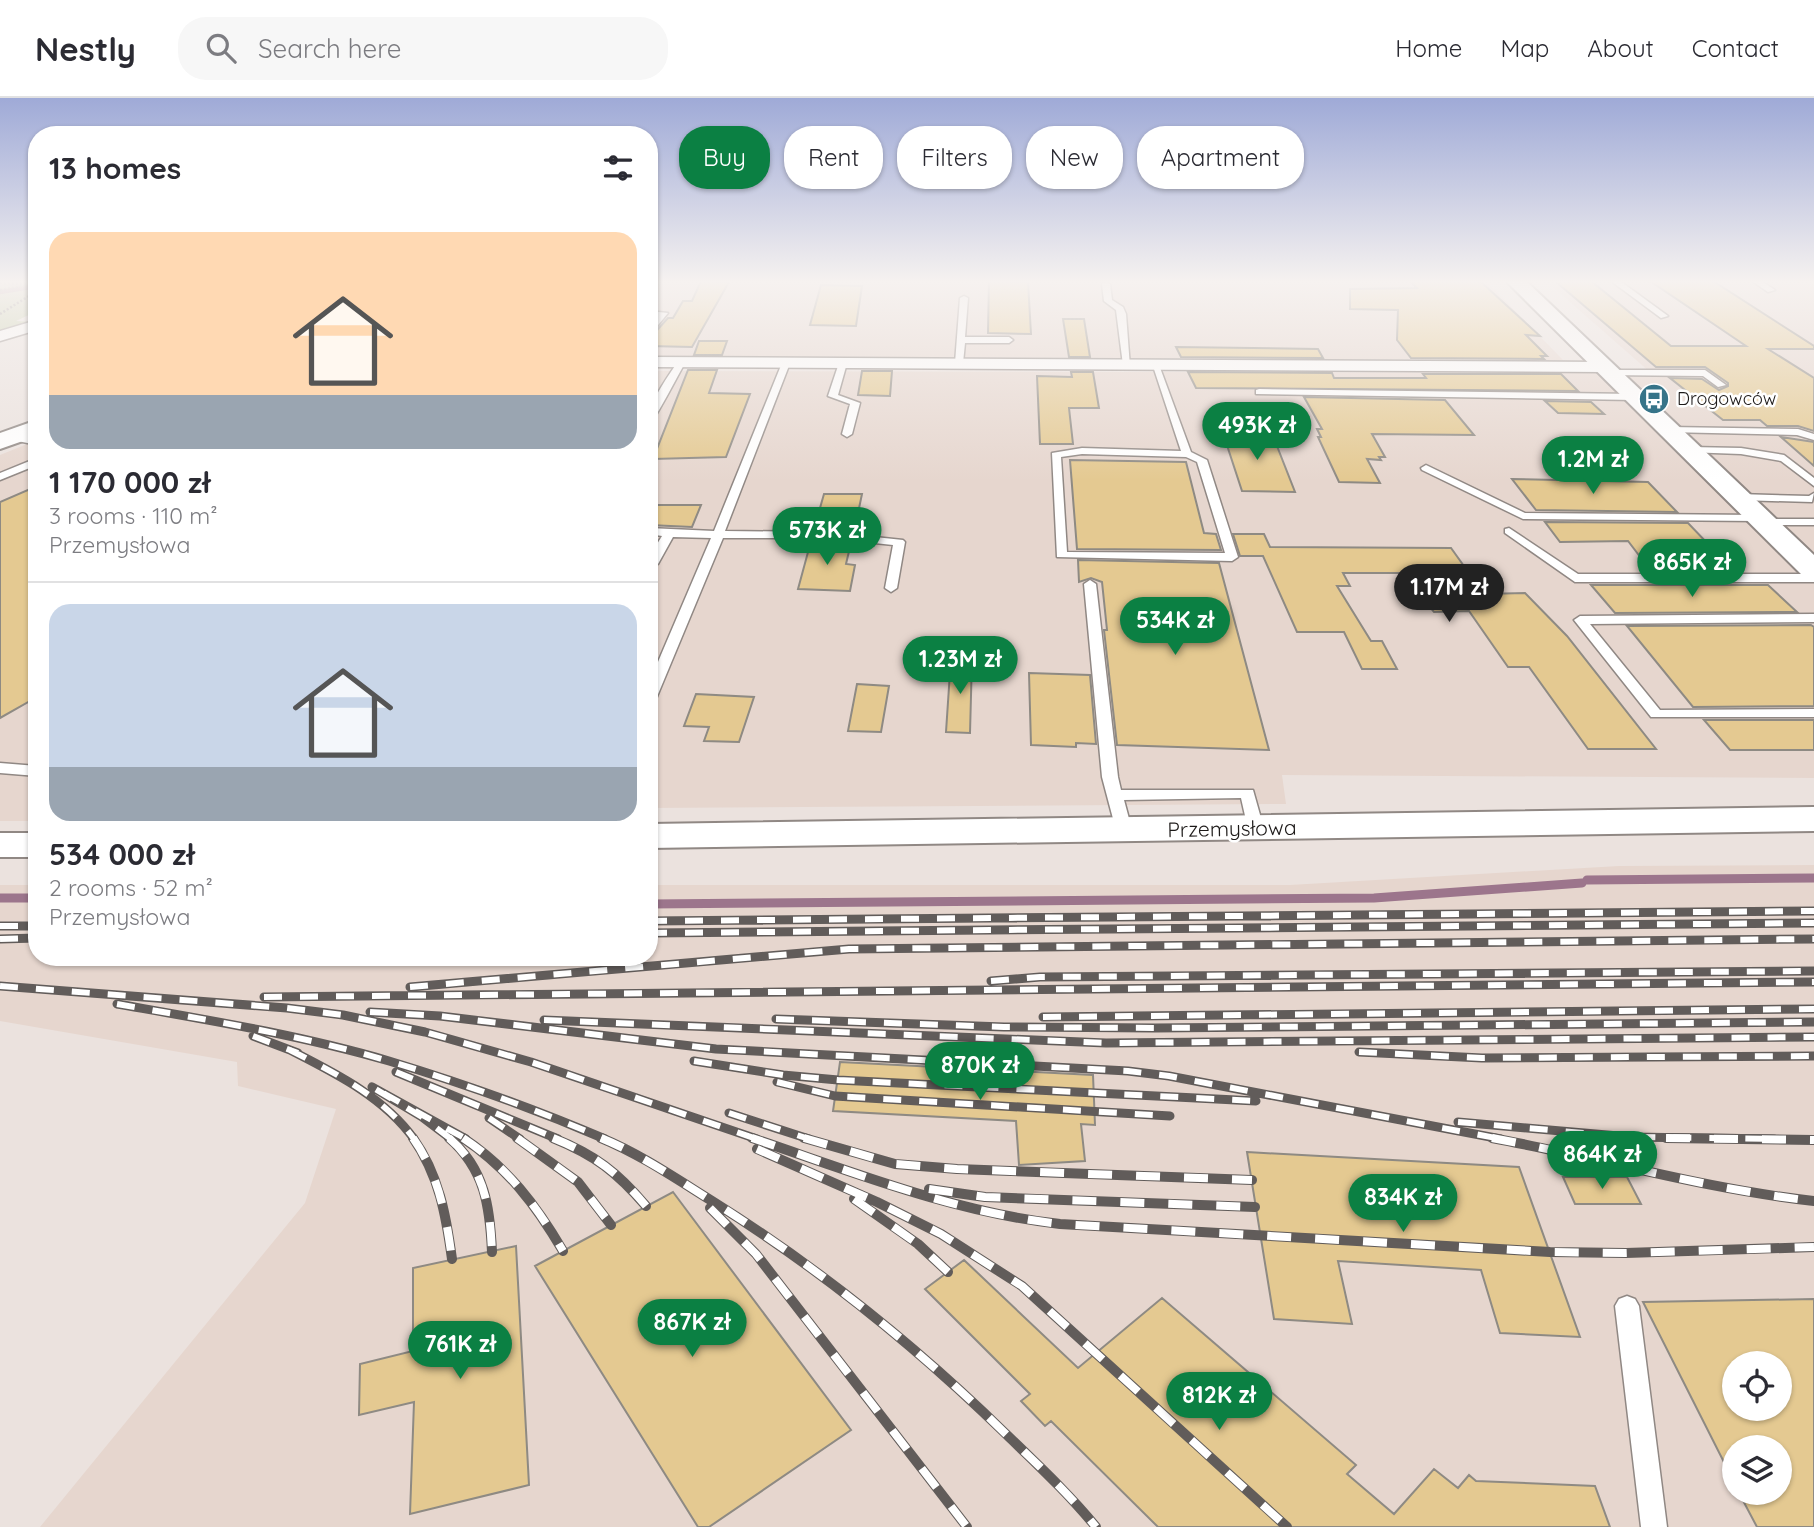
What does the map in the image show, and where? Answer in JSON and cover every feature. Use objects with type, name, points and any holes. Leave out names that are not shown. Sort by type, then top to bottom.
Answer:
[{"type":"street","points":[[1583,348],[1814,571]]},
{"type":"street","points":[[658,362],[1606,370]]},
{"type":"street","points":[[6,439],[28,430]]},
{"type":"street","name":"Przemysłowa","points":[[658,836],[1119,812],[1256,829],[1814,819]]},
{"type":"street","points":[[0,845],[28,845]]},
{"type":"lane","points":[[959,363],[961,348]]},
{"type":"lane","points":[[1125,348],[1127,365]]},
{"type":"lane","points":[[658,400],[681,363]]},
{"type":"lane","points":[[658,677],[786,363]]},
{"type":"lane","points":[[843,363],[834,396],[855,403],[848,433]]},
{"type":"lane","points":[[1155,365],[1187,454],[1202,460],[1232,557],[1061,555],[1056,455],[1082,451],[1187,454]]},
{"type":"lane","points":[[1606,370],[1705,373],[1721,385]]},
{"type":"lane","points":[[1259,393],[1635,397]]},
{"type":"lane","points":[[1669,430],[1798,432],[1814,437]]},
{"type":"lane","points":[[6,439],[28,441]]},
{"type":"lane","points":[[1690,450],[1741,451],[1784,458],[1814,483]]},
{"type":"lane","points":[[0,477],[28,465]]},
{"type":"lane","points":[[1426,468],[1523,516],[1814,522]]},
{"type":"lane","points":[[1738,497],[1814,496]]},
{"type":"lane","points":[[1509,531],[1575,578],[1814,578]]},
{"type":"lane","points":[[658,532],[828,536],[899,542],[891,588]]},
{"type":"lane","points":[[658,554],[669,534]]},
{"type":"lane","points":[[1090,584],[1110,777],[1119,812]]},
{"type":"lane","points":[[1814,618],[1580,620],[1656,714],[1814,713]]},
{"type":"lane","points":[[0,768],[28,770]]},
{"type":"lane","points":[[1627,1306],[1654,1527]]},
{"type":"shaded area","points":[[658,348],[1551,348],[1563,360],[658,356]]},
{"type":"shaded area","points":[[1622,348],[1814,348],[1814,778],[1282,775],[1286,804],[658,808],[658,371],[1651,373]]},
{"type":"shaded area","points":[[28,444],[28,821],[0,821],[0,455]]},
{"type":"shaded area","points":[[1814,865],[1814,1527],[1610,1527],[1595,1486],[1505,1482],[1517,1527],[1469,1475],[1458,1488],[1434,1469],[1404,1503],[1408,1527],[1347,1474],[1356,1464],[1163,1298],[1078,1368],[964,1260],[925,1290],[1030,1394],[1045,1425],[1051,1421],[1158,1527],[709,1527],[851,1430],[672,1192],[536,1266],[698,1527],[40,1527],[305,1203],[336,1109],[238,1086],[237,1062],[0,1021],[0,885],[28,885],[28,966],[658,966],[658,885],[1290,885],[1619,866]],"holes":[[[1093,1076],[1095,1125],[834,1111]],[[1083,1138],[1085,1161],[1019,1165]],[[1247,1152],[1519,1167],[1580,1337],[1500,1332],[1481,1270],[1338,1261],[1351,1324],[1274,1319]],[[516,1246],[529,1485],[410,1514],[414,1402],[359,1415],[360,1364],[413,1350],[413,1268]]]},
{"type":"building","points":[[697,348],[725,348],[722,355],[694,355]]},
{"type":"building","points":[[1068,348],[1089,348],[1090,357],[1069,357]]},
{"type":"building","points":[[1176,348],[1318,349],[1323,358],[1181,357]]},
{"type":"building","points":[[1403,348],[1539,348],[1547,356],[1541,356],[1544,359],[1411,358]]},
{"type":"building","points":[[1633,348],[1814,348],[1768,349],[1814,378],[1814,431],[1798,426],[1767,426],[1760,420],[1723,420],[1670,378],[1702,379],[1719,390],[1728,386],[1728,383],[1705,367],[1656,367]]},
{"type":"building","points":[[688,370],[717,370],[709,393],[750,394],[726,457],[658,459],[658,446]]},
{"type":"building","points":[[862,371],[892,371],[890,396],[858,395]]},
{"type":"building","points":[[1071,372],[1093,372],[1099,408],[1069,408],[1073,444],[1040,444],[1037,376],[1072,377]]},
{"type":"building","points":[[1188,372],[1332,373],[1334,378],[1426,378],[1423,374],[1561,374],[1578,391],[1196,388]]},
{"type":"building","points":[[1304,397],[1445,400],[1474,435],[1372,434],[1385,457],[1379,457],[1381,460],[1367,459],[1380,483],[1339,482],[1318,437],[1321,437],[1317,429],[1322,429]]},
{"type":"building","points":[[1545,401],[1591,402],[1604,414],[1558,413]]},
{"type":"building","points":[[1221,427],[1246,428],[1250,436],[1273,436],[1295,492],[1242,491]]},
{"type":"building","points":[[1781,437],[1814,442],[1814,466]]},
{"type":"building","points":[[1070,460],[1186,462],[1204,533],[1216,534],[1221,550],[1077,549]]},
{"type":"building","points":[[1512,479],[1648,482],[1677,512],[1536,510]]},
{"type":"building","points":[[28,490],[28,702],[0,718],[0,502]]},
{"type":"building","points":[[824,494],[862,494],[854,532],[814,529]]},
{"type":"building","points":[[658,505],[701,505],[692,527],[658,525]]},
{"type":"building","points":[[1545,522],[1688,523],[1734,571],[1651,571],[1628,541],[1560,542]]},
{"type":"building","points":[[1233,534],[1264,534],[1270,547],[1451,548],[1484,594],[1525,593],[1567,636],[1656,749],[1588,749],[1529,667],[1508,667],[1469,611],[1434,612],[1402,573],[1343,573],[1350,586],[1337,586],[1371,641],[1382,641],[1397,669],[1362,669],[1344,632],[1297,632],[1263,556],[1240,556]]},
{"type":"building","points":[[811,541],[851,543],[846,564],[855,565],[850,591],[798,589]]},
{"type":"building","points":[[1078,560],[1219,563],[1269,750],[1117,745],[1104,630],[1107,630],[1102,582],[1091,578],[1079,582]]},
{"type":"building","points":[[1591,585],[1768,585],[1797,612],[1615,613]]},
{"type":"building","points":[[1627,626],[1814,627],[1814,706],[1693,707]]},
{"type":"building","points":[[951,657],[972,658],[970,733],[946,732]]},
{"type":"building","points":[[1029,673],[1090,675],[1096,744],[1076,743],[1076,747],[1031,745]]},
{"type":"building","points":[[857,684],[889,686],[881,732],[848,731]]},
{"type":"building","points":[[696,694],[754,697],[739,742],[704,741],[709,727],[684,726]]},
{"type":"building","points":[[1704,720],[1814,720],[1814,750],[1730,750]]},
{"type":"building","points":[[840,1062],[1093,1075],[1095,1125],[1081,1124],[1085,1161],[1019,1165],[1016,1121],[833,1111]]},
{"type":"building","points":[[1247,1152],[1519,1167],[1580,1337],[1500,1333],[1481,1270],[1338,1261],[1352,1324],[1274,1319]]},
{"type":"building","points":[[1563,1177],[1627,1177],[1641,1204],[1575,1204]]},
{"type":"building","points":[[673,1192],[851,1430],[709,1527],[698,1527],[535,1266]]},
{"type":"building","points":[[516,1246],[529,1485],[410,1514],[414,1402],[359,1415],[360,1364],[413,1351],[413,1268]]},
{"type":"building","points":[[964,1260],[1078,1368],[1162,1298],[1356,1465],[1347,1474],[1394,1514],[1434,1469],[1458,1488],[1469,1475],[1476,1481],[1595,1486],[1610,1527],[1158,1527],[1051,1421],[1045,1426],[1021,1401],[1030,1394],[925,1289]]},
{"type":"building","points":[[1814,1299],[1814,1527],[1757,1527],[1745,1505],[1792,1505],[1792,1435],[1722,1435],[1722,1458],[1643,1302]]},
{"type":"waterway","points":[[1587,880],[1814,878]]},
{"type":"waterway","points":[[658,904],[1374,898],[1582,883]]},
{"type":"waterway","points":[[0,898],[28,898]]},
{"type":"railway","points":[[658,921],[1814,911]]},
{"type":"railway","points":[[658,933],[1814,923]]},
{"type":"railway","points":[[0,926],[28,926]]},
{"type":"railway","points":[[0,939],[28,938]]},
{"type":"railway","points":[[658,966],[849,949],[1814,939]]},
{"type":"railway","points":[[410,987],[653,966]]},
{"type":"railway","points":[[991,981],[1040,977],[1814,971]]},
{"type":"railway","points":[[264,997],[1814,982]]},
{"type":"railway","points":[[0,986],[287,1008],[343,1015],[425,1032],[531,1062],[757,1139]]},
{"type":"railway","points":[[117,1004],[288,1036],[389,1061],[498,1097],[605,1139]]},
{"type":"railway","points":[[1043,1017],[1814,1009]]},
{"type":"railway","points":[[370,1012],[440,1016],[716,1049],[1128,1071],[1169,1076],[1501,1139]]},
{"type":"railway","points":[[776,1019],[1004,1027],[1155,1028],[1814,1022]]},
{"type":"railway","points":[[544,1020],[1106,1043],[1814,1037]]},
{"type":"railway","points":[[253,1036],[298,1053]]},
{"type":"railway","points":[[290,1050],[358,1087],[388,1111],[414,1139]]},
{"type":"railway","points":[[1359,1052],[1482,1058],[1814,1056]]},
{"type":"railway","points":[[694,1061],[783,1075],[838,1080],[1256,1101]]},
{"type":"railway","points":[[396,1072],[558,1139]]},
{"type":"railway","points":[[777,1082],[835,1096],[1170,1116]]},
{"type":"railway","points":[[451,1139],[422,1117],[372,1087],[466,1139]]},
{"type":"railway","points":[[729,1113],[809,1139]]},
{"type":"railway","points":[[489,1118],[520,1139]]},
{"type":"railway","points":[[1458,1122],[1630,1137],[1774,1139]]},
{"type":"railway","points":[[413,1138],[429,1166],[440,1196],[452,1259]]},
{"type":"railway","points":[[449,1138],[471,1163],[478,1176],[490,1220],[492,1252]]},
{"type":"railway","points":[[463,1138],[494,1162],[520,1188],[563,1251]]},
{"type":"railway","points":[[517,1138],[578,1182],[611,1225]]},
{"type":"railway","points":[[553,1138],[604,1166],[625,1183],[646,1206]]},
{"type":"railway","points":[[601,1138],[630,1151],[752,1227],[866,1310],[973,1402],[1053,1480],[1096,1527]]},
{"type":"railway","points":[[752,1138],[942,1200],[1060,1224],[1550,1252],[1626,1253],[1814,1247]]},
{"type":"railway","points":[[804,1138],[895,1164],[957,1169],[1252,1180]]},
{"type":"railway","points":[[1492,1138],[1732,1189],[1814,1201]]},
{"type":"railway","points":[[1666,1138],[1814,1140]]},
{"type":"railway","points":[[757,1149],[877,1202],[941,1234],[1022,1286],[1287,1527]]},
{"type":"railway","points":[[929,1189],[985,1197],[1255,1207]]},
{"type":"railway","points":[[854,1199],[918,1244],[948,1272]]},
{"type":"railway","points":[[710,1208],[756,1254],[967,1527]]},
{"type":"place","name":"Drogowców","points":[[1654,399]]}]
